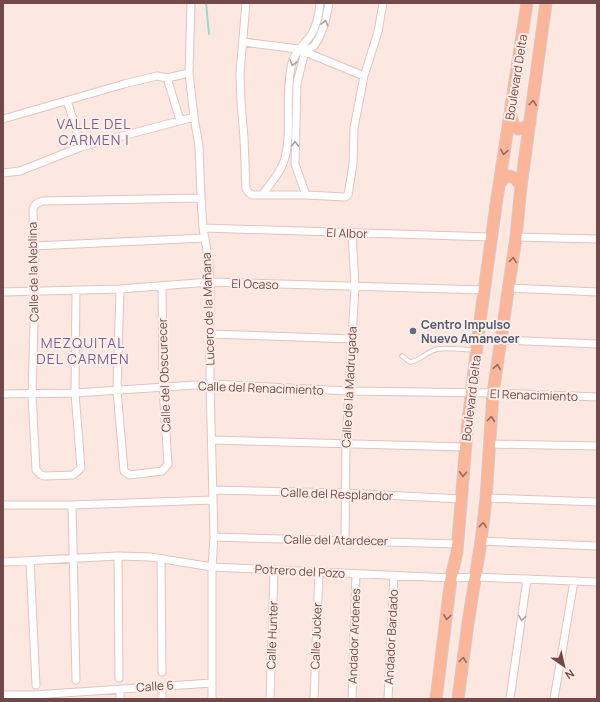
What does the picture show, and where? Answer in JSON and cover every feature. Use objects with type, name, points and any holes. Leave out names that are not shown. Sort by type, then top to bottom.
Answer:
[{"type":"main road","name":"Boulevard Delta","points":[[436,699],[451,578],[458,544],[465,447],[476,350],[491,237],[527,3]]},
{"type":"main road","name":"Boulevard Delta","points":[[458,699],[486,498],[493,393],[516,237],[521,186],[546,3]]},
{"type":"main road","points":[[510,113],[514,126],[518,129],[524,128],[530,124]]},
{"type":"main road","points":[[499,186],[503,179],[510,176],[516,179],[521,186]]},
{"type":"street","name":"Lucero de la Mañana","points":[[191,3],[189,73],[199,146],[203,228],[209,262],[210,282],[210,384],[214,537],[212,568],[212,699]]},
{"type":"street","points":[[246,3],[240,73],[240,102],[244,138],[246,190],[253,195],[345,197],[348,194],[353,164],[354,128],[364,76],[378,32],[383,3]]},
{"type":"street","points":[[262,195],[283,163],[286,148],[289,80],[292,62],[302,50],[315,27],[319,14],[320,3]]},
{"type":"street","points":[[302,50],[314,46],[319,38],[325,23],[329,3]]},
{"type":"street","points":[[243,42],[302,50],[364,76]]},
{"type":"street","points":[[302,50],[297,83],[295,164],[306,195]]},
{"type":"street","points":[[3,120],[124,84],[157,76],[168,78],[189,73]]},
{"type":"street","points":[[168,78],[180,120]]},
{"type":"street","points":[[67,101],[81,147]]},
{"type":"street","points":[[3,173],[20,171],[81,147],[194,117]]},
{"type":"street","points":[[283,163],[295,164]]},
{"type":"street","name":"Calle de la Neblina","points":[[75,393],[81,468],[73,475],[41,475],[36,470],[32,394],[35,291],[33,209],[36,204],[42,201],[201,198]]},
{"type":"street","name":"El Albor","points":[[203,228],[491,237]]},
{"type":"street","name":"Calle de la Madrugada","points":[[345,540],[346,443],[355,287],[352,233]]},
{"type":"street","points":[[516,237],[597,239]]},
{"type":"street","points":[[34,246],[205,238]]},
{"type":"street","name":"El Ocaso","points":[[3,292],[120,289],[210,282],[484,290]]},
{"type":"street","name":"Calle del Obscurecer","points":[[117,390],[124,471],[130,475],[162,471],[168,464],[162,387],[162,286]]},
{"type":"street","points":[[509,288],[597,292]]},
{"type":"street","points":[[117,390],[120,289]]},
{"type":"street","points":[[75,393],[76,290]]},
{"type":"street","points":[[210,334],[352,339]]},
{"type":"street","points":[[501,340],[597,344]]},
{"type":"street","name":"Calle del Renacimiento","points":[[3,394],[75,393],[210,384],[349,391],[471,393]]},
{"type":"street","name":"El Renacimiento","points":[[471,393],[597,397]]},
{"type":"street","points":[[212,440],[465,447]]},
{"type":"street","points":[[489,444],[597,446]]},
{"type":"street","name":"Calle del Resplandor","points":[[213,490],[345,493],[461,499]]},
{"type":"street","points":[[486,498],[597,502]]},
{"type":"street","points":[[3,505],[72,505],[213,500]]},
{"type":"street","points":[[72,505],[76,680]]},
{"type":"street","name":"Calle del Atardecer","points":[[214,537],[458,544]]},
{"type":"street","points":[[481,541],[597,546]]},
{"type":"street","points":[[118,556],[119,678]]},
{"type":"street","name":"Potrero del Pozo","points":[[3,562],[118,556],[151,557],[212,568],[394,576],[451,578],[476,577],[597,582]]},
{"type":"street","points":[[161,559],[162,672]]},
{"type":"street","points":[[30,561],[36,685]]},
{"type":"street","name":"Calle Hunter","points":[[270,699],[274,570]]},
{"type":"street","name":"Calle Jucker","points":[[314,699],[319,572]]},
{"type":"street","name":"Andador Ardenes","points":[[352,699],[356,574]]},
{"type":"street","name":"Andador Bardado","points":[[388,699],[394,576]]},
{"type":"street","points":[[510,699],[527,579]]},
{"type":"street","points":[[554,699],[574,581]]},
{"type":"street","name":"Calle 6","points":[[3,694],[35,697],[74,695],[120,689],[212,683]]},
{"type":"street","points":[[162,686],[162,699]]},
{"type":"street","points":[[120,689],[120,699]]},
{"type":"lane","points":[[402,356],[410,362],[415,362],[432,351],[439,349],[476,350]]},
{"type":"waterway","points":[[206,3],[209,34]]},
{"type":"place","name":"Centro Impulso Nuevo Amanecer","points":[[413,331]]},
{"type":"district","name":"VALLE DEL CARMEN I","points":[[94,132]]},
{"type":"district","name":"MEZQUITAL DEL CARMEN","points":[[83,350]]}]
